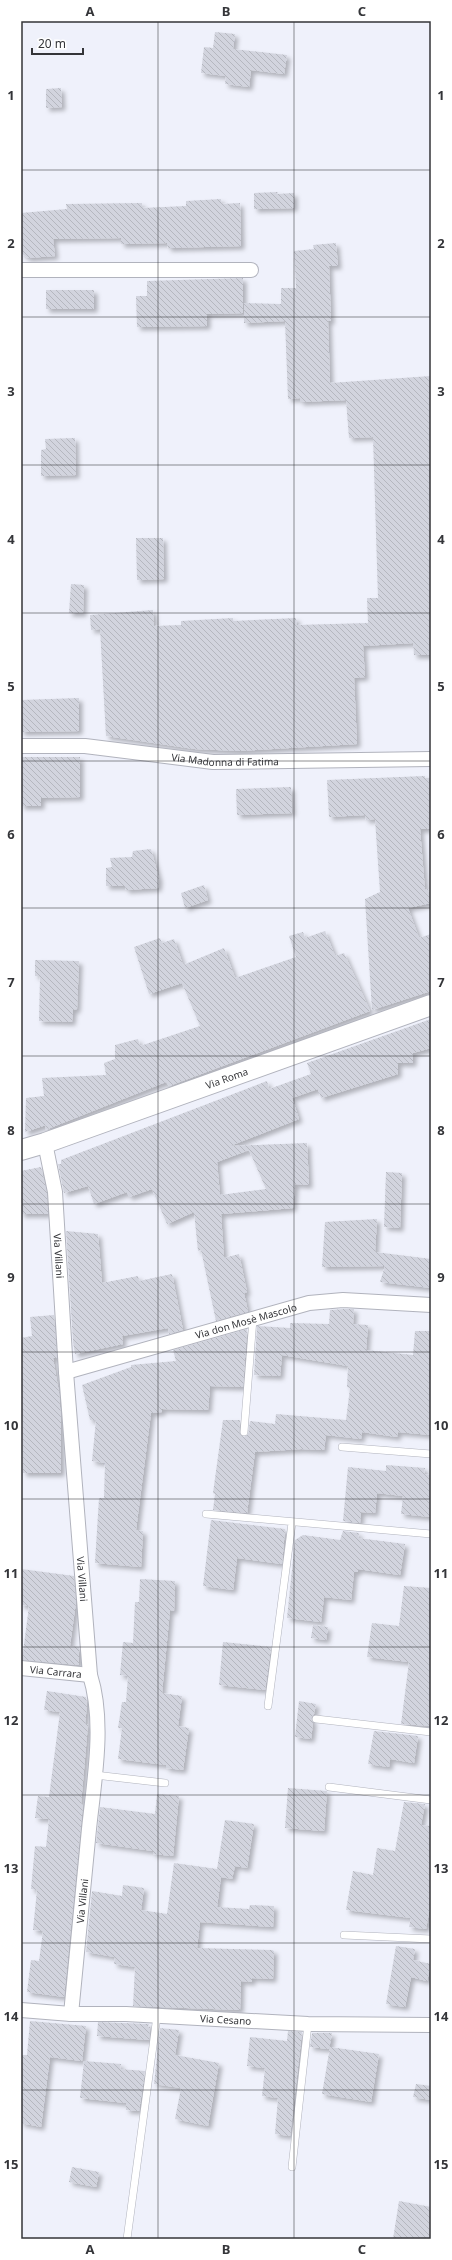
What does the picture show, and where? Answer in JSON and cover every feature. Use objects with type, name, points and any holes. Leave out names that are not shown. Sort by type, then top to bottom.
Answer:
[{"type":"main road","name":"Via Roma","points":[[21,1150],[45,1144],[431,1004]]},
{"type":"street","points":[[21,270],[251,270]]},
{"type":"street","name":"Via Madonna di Fatima","points":[[21,746],[85,746],[213,762],[431,758]]},
{"type":"street","name":"Via Villani","points":[[45,1144],[55,1192],[66,1372],[90,1675],[95,1692],[97,1709],[94,1775],[71,2014]]},
{"type":"street","name":"Via don Mosè Mascolo","points":[[66,1372],[309,1303],[343,1300],[431,1305]]},
{"type":"street","name":"Via Carrara","points":[[21,1668],[90,1675]]},
{"type":"street","name":"Via Cesano","points":[[21,2010],[71,2014],[157,2016],[308,2024],[431,2025]]},
{"type":"lane","points":[[244,1432],[253,1319]]},
{"type":"lane","points":[[342,1447],[431,1454]]},
{"type":"lane","points":[[206,1514],[292,1523],[431,1534]]},
{"type":"lane","points":[[268,1706],[292,1523]]},
{"type":"lane","points":[[316,1718],[431,1732]]},
{"type":"lane","points":[[94,1775],[165,1783]]},
{"type":"lane","points":[[329,1787],[431,1800]]},
{"type":"lane","points":[[344,1935],[431,1939]]},
{"type":"lane","points":[[127,2239],[157,2016]]},
{"type":"lane","points":[[292,2167],[308,2024]]},
{"type":"building","points":[[215,32],[235,34],[233,49],[287,55],[284,74],[251,70],[249,87],[225,84],[226,76],[201,73],[204,47],[213,48]]},
{"type":"building","points":[[61,88],[62,107],[46,108],[46,89]]},
{"type":"building","points":[[278,192],[277,194],[294,193],[294,208],[254,209],[254,193]]},
{"type":"building","points":[[221,199],[222,204],[240,203],[241,246],[168,248],[167,243],[121,244],[121,238],[53,239],[55,256],[28,258],[21,253],[21,213],[67,209],[66,204],[142,203],[142,208],[186,206],[186,201]]},
{"type":"building","points":[[336,243],[338,266],[329,266],[331,321],[328,321],[330,383],[431,376],[431,655],[414,655],[413,643],[363,646],[365,677],[354,678],[357,744],[240,751],[194,749],[106,736],[100,629],[91,630],[90,615],[153,610],[154,626],[181,625],[181,621],[233,618],[233,621],[296,618],[297,625],[368,623],[367,598],[378,598],[373,437],[349,438],[346,400],[300,402],[300,398],[288,399],[285,321],[244,323],[244,303],[281,304],[281,288],[296,288],[294,251],[314,249],[313,245]]},
{"type":"building","points":[[243,278],[243,313],[207,314],[207,326],[137,327],[136,296],[147,296],[147,281]]},
{"type":"building","points":[[46,290],[94,290],[94,309],[46,309]]},
{"type":"building","points":[[75,438],[76,475],[41,476],[41,450],[46,449],[45,439]]},
{"type":"building","points":[[136,538],[163,538],[164,579],[137,580]]},
{"type":"building","points":[[71,584],[84,585],[83,613],[69,613]]},
{"type":"building","points":[[79,698],[79,731],[21,732],[21,700]]},
{"type":"building","points":[[21,757],[80,757],[80,797],[41,798],[41,806],[21,806]]},
{"type":"building","points":[[425,776],[425,778],[431,778],[431,829],[420,829],[425,890],[428,889],[431,903],[408,908],[419,938],[431,934],[431,991],[372,1010],[365,899],[380,892],[375,819],[366,820],[365,815],[329,817],[327,780]]},
{"type":"building","points":[[291,787],[292,813],[237,815],[236,789]]},
{"type":"building","points":[[151,849],[159,879],[158,888],[126,890],[125,886],[106,886],[106,868],[112,867],[110,858],[132,857],[133,851]]},
{"type":"building","points":[[204,885],[208,900],[185,908],[181,893]]},
{"type":"building","points":[[325,931],[335,956],[344,953],[370,1011],[169,1086],[166,1082],[45,1130],[46,1125],[25,1132],[26,1098],[44,1096],[42,1078],[106,1075],[104,1063],[115,1059],[115,1045],[138,1039],[140,1046],[200,1026],[182,983],[149,994],[134,947],[160,938],[162,943],[174,939],[183,965],[224,948],[235,978],[296,957],[289,936],[303,932],[305,938]]},
{"type":"building","points":[[35,960],[79,961],[77,1009],[73,1010],[72,1022],[39,1021],[40,976],[35,976]]},
{"type":"building","points":[[431,1019],[431,1048],[413,1053],[413,1063],[398,1063],[398,1074],[321,1098],[318,1089],[292,1098],[299,1119],[230,1146],[307,1143],[309,1185],[295,1184],[293,1208],[221,1214],[224,1258],[239,1254],[247,1292],[244,1293],[248,1312],[216,1321],[201,1250],[198,1251],[194,1212],[167,1224],[152,1189],[129,1197],[127,1192],[94,1204],[88,1186],[64,1193],[58,1164],[61,1164],[61,1160],[267,1081],[269,1089],[311,1074],[307,1063]],"holes":[[[249,1150],[266,1189],[220,1195],[217,1162]]]},
{"type":"building","points":[[41,1167],[47,1193],[48,1214],[21,1214],[21,1171]]},
{"type":"building","points":[[386,1172],[402,1173],[400,1228],[384,1227]]},
{"type":"building","points":[[377,1219],[375,1252],[431,1259],[431,1288],[380,1282],[385,1266],[322,1267],[325,1222]]},
{"type":"building","points":[[66,1231],[98,1234],[102,1283],[138,1276],[139,1281],[172,1274],[183,1330],[169,1334],[168,1328],[122,1336],[123,1344],[75,1354]]},
{"type":"building","points":[[354,1309],[353,1324],[368,1325],[366,1350],[413,1355],[415,1331],[431,1331],[431,1435],[398,1432],[397,1437],[362,1432],[361,1439],[326,1435],[324,1450],[301,1449],[255,1452],[247,1513],[213,1510],[215,1494],[213,1493],[223,1420],[240,1420],[239,1434],[244,1437],[248,1434],[250,1421],[275,1424],[276,1414],[346,1420],[350,1388],[347,1387],[348,1366],[282,1355],[280,1376],[254,1375],[257,1326],[290,1328],[290,1323],[329,1324],[330,1310]]},
{"type":"building","points":[[54,1315],[57,1358],[53,1358],[59,1393],[61,1421],[61,1473],[23,1473],[21,1338],[32,1336],[30,1317]]},
{"type":"building","points":[[247,1329],[243,1387],[210,1386],[208,1410],[162,1409],[162,1412],[151,1413],[136,1530],[143,1531],[141,1567],[95,1563],[99,1498],[104,1498],[105,1463],[92,1461],[96,1420],[90,1420],[82,1385],[131,1367],[131,1365],[176,1361],[173,1350]]},
{"type":"building","points":[[386,1465],[425,1468],[424,1474],[431,1475],[431,1517],[401,1514],[403,1496],[377,1493],[375,1513],[361,1512],[360,1523],[343,1521],[348,1467],[386,1471]]},
{"type":"building","points":[[211,1520],[285,1529],[282,1564],[237,1558],[233,1590],[203,1586]]},
{"type":"building","points":[[343,1531],[359,1533],[358,1538],[405,1544],[400,1575],[358,1569],[358,1572],[354,1572],[351,1600],[324,1597],[321,1622],[287,1618],[295,1540],[303,1535],[340,1540]]},
{"type":"building","points":[[21,1569],[74,1576],[76,1602],[70,1646],[79,1647],[79,1665],[22,1660],[29,1606],[21,1605]]},
{"type":"building","points":[[140,1579],[175,1581],[174,1611],[170,1610],[162,1693],[182,1696],[178,1726],[189,1728],[183,1770],[166,1768],[166,1765],[118,1759],[122,1728],[118,1728],[122,1702],[126,1702],[128,1676],[120,1675],[123,1642],[133,1643],[135,1602],[139,1602]]},
{"type":"building","points":[[404,1586],[431,1588],[431,1726],[401,1724],[409,1662],[367,1657],[372,1623],[399,1626]]},
{"type":"building","points":[[313,1625],[328,1627],[326,1640],[311,1638]]},
{"type":"building","points":[[223,1642],[271,1647],[265,1690],[219,1685]]},
{"type":"building","points":[[47,1691],[86,1697],[87,1705],[85,1724],[88,1724],[81,1804],[83,1805],[64,1997],[27,1992],[31,1960],[39,1961],[43,1931],[33,1930],[37,1890],[31,1889],[35,1846],[46,1847],[49,1819],[35,1818],[38,1796],[49,1797],[60,1712],[44,1710]]},
{"type":"building","points":[[299,1701],[316,1704],[314,1714],[311,1718],[313,1723],[311,1739],[295,1737]]},
{"type":"building","points":[[374,1731],[418,1736],[414,1763],[390,1759],[389,1767],[368,1764]]},
{"type":"building","points":[[288,1788],[327,1791],[324,1831],[285,1828]]},
{"type":"building","points":[[157,1794],[179,1796],[173,1856],[153,1854],[153,1851],[96,1843],[100,1807],[155,1814]]},
{"type":"building","points":[[404,1802],[425,1804],[421,1825],[431,1826],[431,1901],[426,1929],[409,1927],[411,1918],[346,1910],[353,1871],[373,1875],[377,1848],[395,1851]]},
{"type":"building","points":[[225,1820],[254,1824],[247,1868],[235,1866],[232,1879],[221,1877],[217,1907],[249,1909],[250,1905],[274,1906],[273,1927],[200,1922],[197,1948],[272,1950],[274,1951],[273,1979],[252,1978],[252,1982],[241,1981],[240,2010],[133,2006],[135,1967],[114,1964],[115,1957],[86,1952],[92,1891],[122,1896],[123,1885],[144,1888],[141,1910],[167,1914],[174,1863],[217,1869]]},
{"type":"building","points":[[396,1946],[415,1949],[413,1960],[431,1964],[427,1981],[411,1977],[405,2007],[386,2004]]},
{"type":"building","points":[[30,2021],[86,2026],[82,2061],[50,2057],[41,2127],[21,2123],[21,2055],[27,2055]]},
{"type":"building","points":[[98,2022],[149,2024],[149,2040],[97,2036]]},
{"type":"building","points":[[160,2028],[179,2030],[175,2055],[219,2063],[208,2126],[175,2119],[181,2088],[154,2084]]},
{"type":"building","points":[[288,2031],[302,2032],[290,2136],[275,2134],[278,2098],[262,2096],[265,2068],[247,2066],[250,2037],[287,2041]]},
{"type":"building","points":[[312,2033],[332,2033],[329,2049],[310,2047]]},
{"type":"building","points":[[330,2047],[379,2054],[371,2102],[322,2094]]},
{"type":"building","points":[[84,2061],[121,2064],[120,2069],[145,2071],[139,2111],[126,2110],[126,2103],[80,2098]]},
{"type":"building","points":[[416,2084],[431,2086],[431,2100],[413,2097]]},
{"type":"building","points":[[72,2167],[99,2172],[96,2187],[69,2182]]},
{"type":"building","points":[[399,2201],[431,2207],[431,2239],[393,2239]]}]
